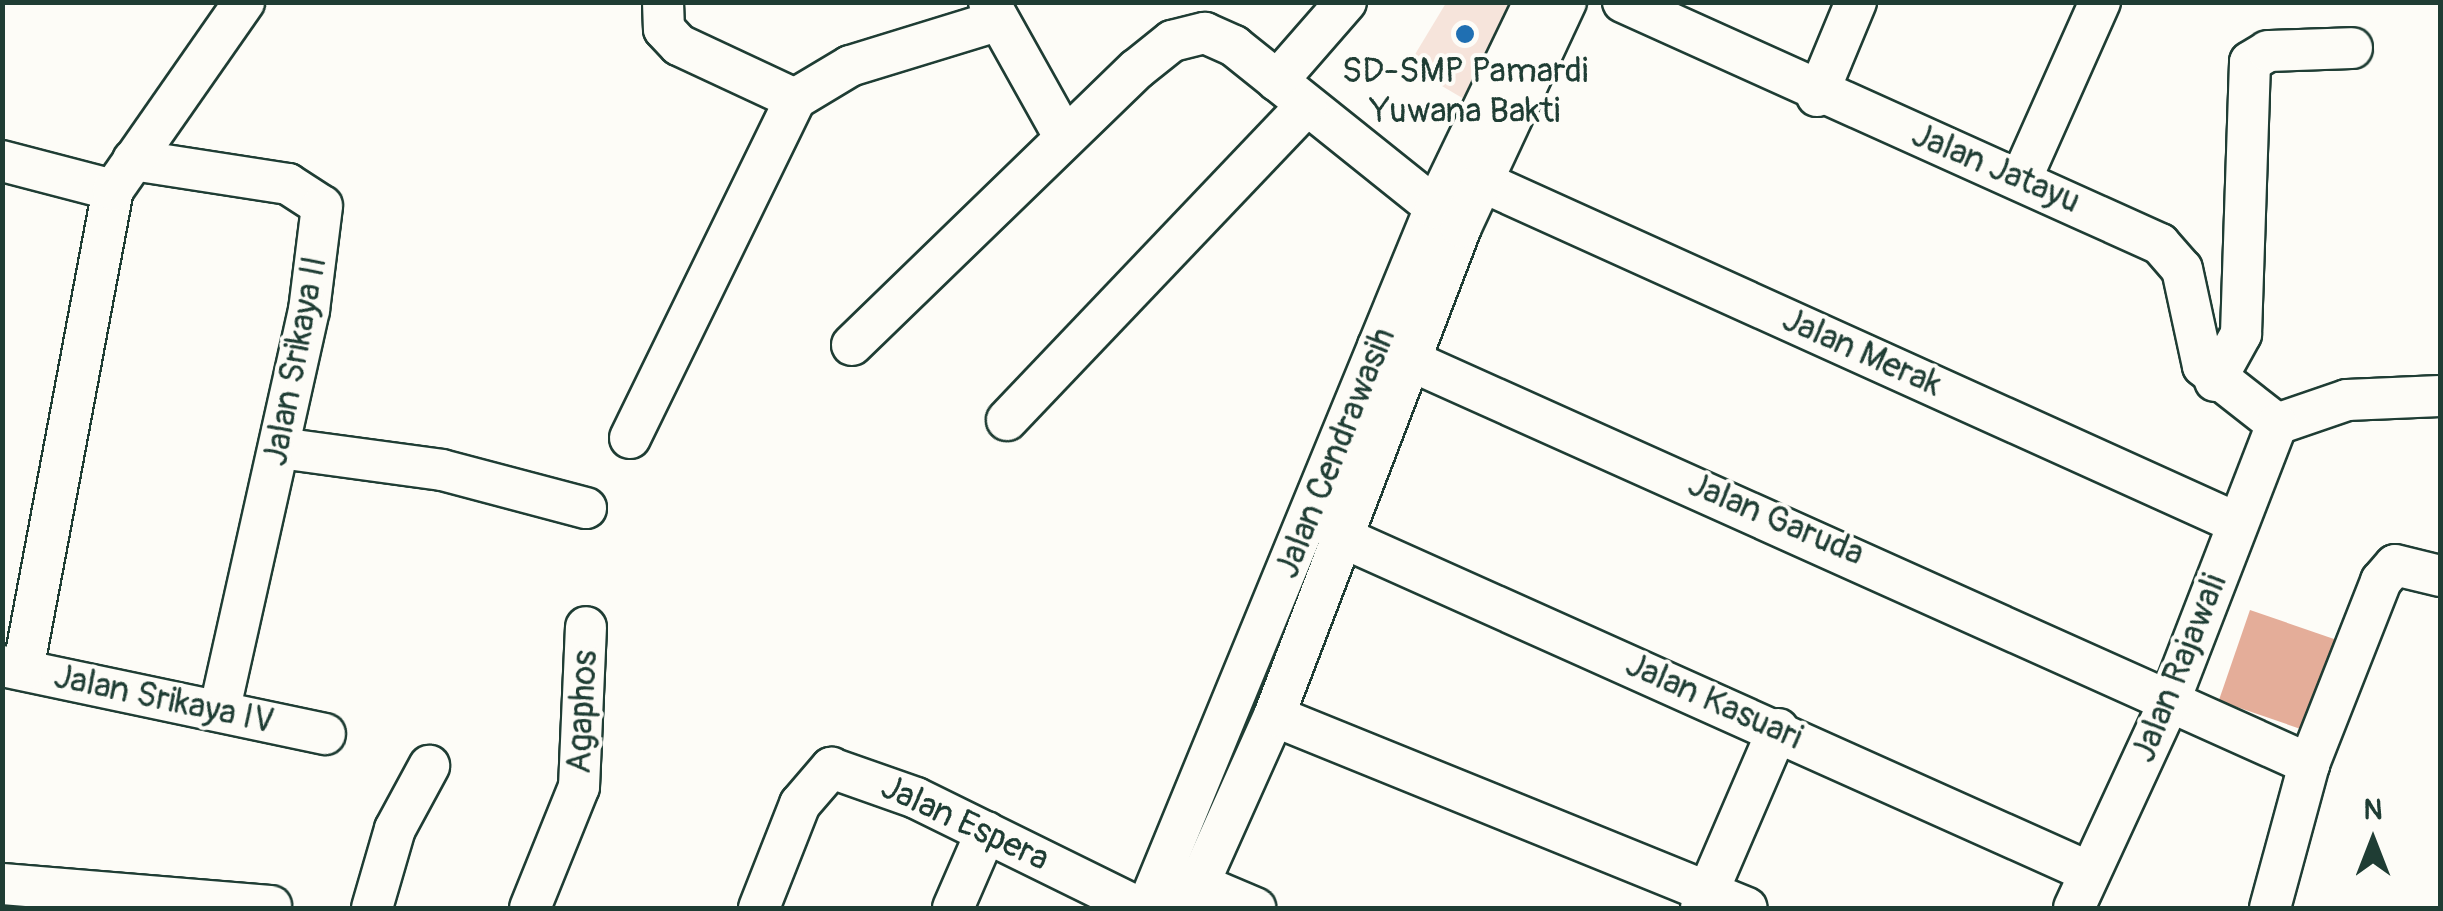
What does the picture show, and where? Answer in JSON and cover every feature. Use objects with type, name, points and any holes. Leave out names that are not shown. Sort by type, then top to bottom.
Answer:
[{"type":"street","points":[[13,668],[123,175],[244,2]]},
{"type":"street","points":[[663,2],[664,29],[679,44],[795,99]]},
{"type":"street","points":[[1007,420],[1291,93],[1346,2]]},
{"type":"street","name":"Jalan Cendrawasih","points":[[1184,887],[1534,2]]},
{"type":"street","name":"Jalan Cendrawasih","points":[[1448,217],[1485,183],[1566,2]]},
{"type":"street","name":"Jalan Jatayu","points":[[1623,2],[1817,96],[2022,178],[2160,244],[2182,269],[2192,330],[2215,381]]},
{"type":"street","points":[[1817,96],[1856,2]]},
{"type":"street","points":[[2022,178],[2100,2]]},
{"type":"street","points":[[630,438],[795,99],[850,66],[992,12],[1064,136]]},
{"type":"street","points":[[852,345],[1064,136],[1172,41],[1205,33],[1291,93],[1448,217]]},
{"type":"street","points":[[2352,48],[2268,51],[2250,62],[2241,334],[2215,381],[2277,424],[2346,400],[2440,396]]},
{"type":"street","points":[[2,160],[123,175]]},
{"type":"street","name":"Jalan Srikaya II","points":[[123,175],[288,184],[322,206],[280,448],[220,709]]},
{"type":"street","name":"Jalan Merak","points":[[1485,183],[2238,523]]},
{"type":"street","name":"Jalan Cendrawasih","points":[[1144,908],[1184,887],[1274,716],[1394,354]]},
{"type":"street","name":"Jalan Garuda","points":[[1394,354],[1983,610],[2168,705],[2309,764]]},
{"type":"street","name":"Jalan Rajawali","points":[[2074,908],[2168,705],[2277,424]]},
{"type":"street","points":[[280,448],[442,470],[586,508]]},
{"type":"street","name":"Jalan Kasuari","points":[[1336,535],[1778,729],[2089,872]]},
{"type":"street","points":[[2270,908],[2309,764],[2389,568],[2440,576]]},
{"type":"street","name":"Agaphos","points":[[530,908],[579,787],[586,627]]},
{"type":"street","name":"Jalan Srikaya IV","points":[[13,668],[325,734]]},
{"type":"street","points":[[1274,716],[1705,901],[1747,908]]},
{"type":"street","points":[[1705,901],[1778,729]]},
{"type":"street","points":[[372,908],[395,828],[430,766]]},
{"type":"street","name":"Jalan Espera","points":[[758,908],[800,804],[831,768],[986,832],[1144,908]]},
{"type":"street","points":[[952,908],[986,832]]},
{"type":"street","points":[[2,884],[66,899],[271,906]]},
{"type":"street","points":[[1184,887],[1255,908]]},
{"type":"shaded area","name":"SD-SMP Pamardi Yuwana Bakti","points":[[1446,3],[1522,3],[1464,99],[1408,66]]},
{"type":"building","points":[[2250,610],[2340,641],[2309,732],[2219,701]]},
{"type":"place","name":"SD-SMP Pamardi Yuwana Bakti","points":[[1465,34]]}]
